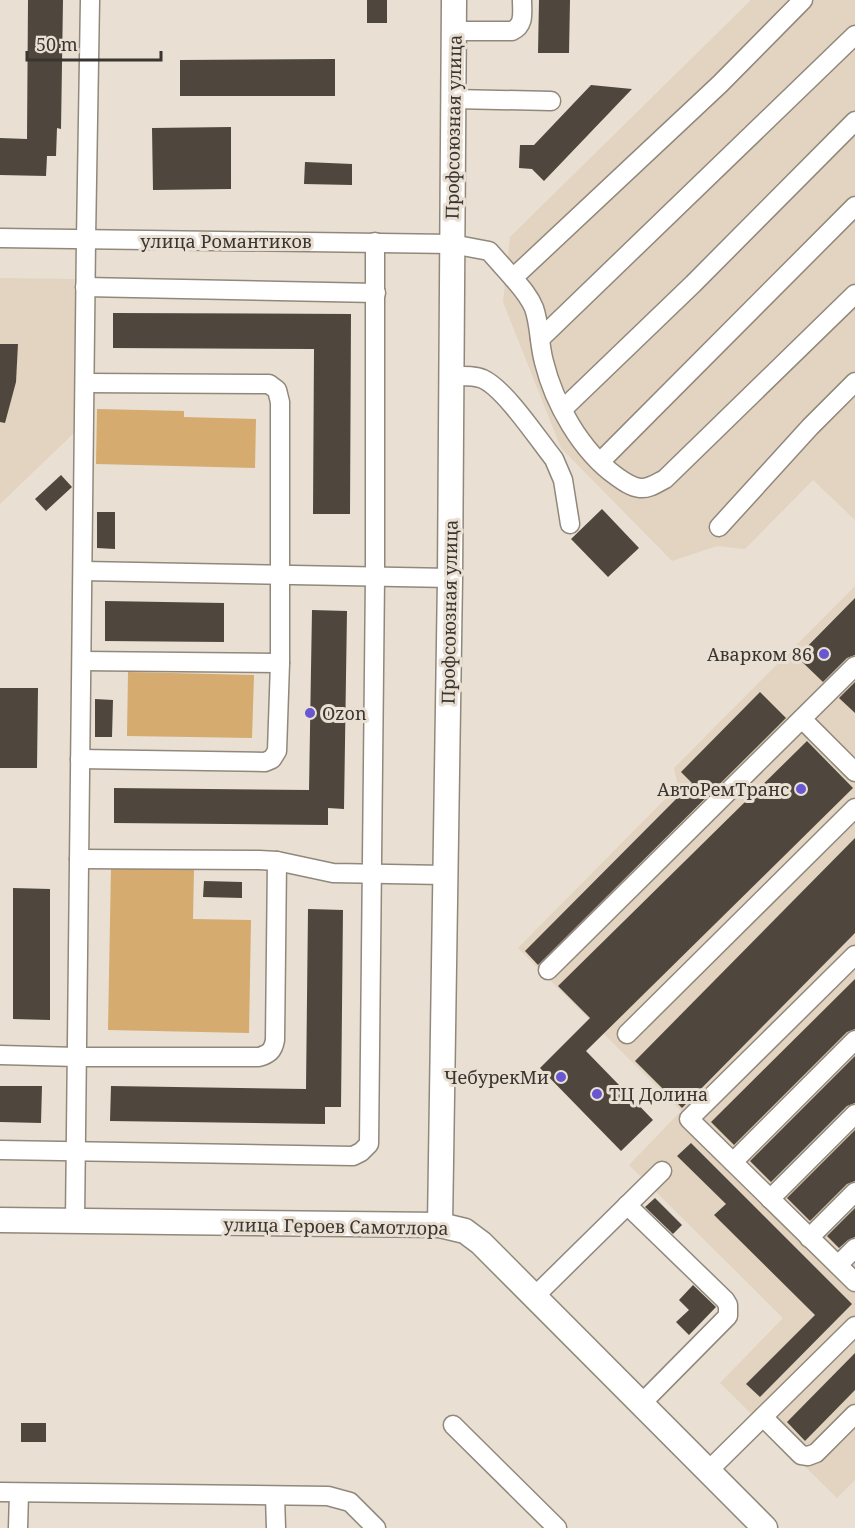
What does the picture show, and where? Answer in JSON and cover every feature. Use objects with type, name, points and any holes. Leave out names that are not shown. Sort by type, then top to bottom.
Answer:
[{"type":"main road","name":"Профсоюзная улица","points":[[440,1225],[450,578],[454,0]]},
{"type":"main road","name":"улица Героев Самотлора","points":[[0,1220],[440,1225],[459,1229],[474,1237],[765,1528]]},
{"type":"street","points":[[75,1221],[90,0]]},
{"type":"street","points":[[454,31],[512,31],[519,28],[522,23],[522,0]]},
{"type":"street","points":[[513,278],[720,84],[803,0]]},
{"type":"street","points":[[540,339],[855,35]]},
{"type":"street","points":[[454,99],[551,101]]},
{"type":"street","points":[[563,409],[693,284],[855,122]]},
{"type":"street","points":[[600,462],[855,206]]},
{"type":"street","name":"улица Романтиков","points":[[0,238],[452,244],[489,251],[527,295],[533,307],[550,383],[581,443],[600,462],[628,484],[639,488],[648,488],[665,479],[855,294]]},
{"type":"street","points":[[0,1150],[353,1156],[369,1144],[370,874],[375,577],[375,242]]},
{"type":"street","points":[[85,287],[376,293]]},
{"type":"street","points":[[451,376],[481,378],[493,385],[554,459],[560,470],[570,525]]},
{"type":"street","points":[[719,526],[810,427],[855,382]]},
{"type":"street","points":[[80,759],[265,762],[272,759],[277,751],[280,663],[280,402],[277,390],[269,384],[85,383]]},
{"type":"street","points":[[83,571],[450,578]]},
{"type":"street","points":[[82,661],[280,663]]},
{"type":"street","points":[[548,970],[855,666]]},
{"type":"street","points":[[802,719],[855,772]]},
{"type":"street","points":[[627,1034],[855,808]]},
{"type":"street","points":[[79,859],[277,861],[333,873],[444,875]]},
{"type":"street","points":[[0,1055],[259,1057],[267,1054],[273,1049],[277,861]]},
{"type":"street","points":[[855,955],[689,1119],[855,1282]]},
{"type":"street","points":[[733,1162],[855,1040]]},
{"type":"street","points":[[770,1199],[855,1114]]},
{"type":"street","points":[[534,1297],[662,1171]]},
{"type":"street","points":[[809,1238],[855,1192]]},
{"type":"street","points":[[627,1205],[725,1300],[729,1311],[728,1316],[641,1404]]},
{"type":"street","points":[[838,1265],[855,1248]]},
{"type":"street","points":[[708,1471],[855,1326]]},
{"type":"street","points":[[763,1417],[801,1455],[808,1456],[816,1453],[855,1414]]},
{"type":"street","points":[[453,1425],[557,1528]]},
{"type":"street","points":[[0,1492],[328,1496],[350,1502],[376,1528]]},
{"type":"street","points":[[18,1528],[19,1493]]},
{"type":"street","points":[[276,1496],[276,1528]]},
{"type":"shaded area","points":[[751,0],[855,0],[855,520],[813,480],[745,549],[717,546],[672,561],[561,448],[503,302],[510,237]]},
{"type":"shaded area","points":[[0,278],[76,279],[76,431],[0,504]]},
{"type":"shaded area","points":[[97,409],[184,411],[184,417],[256,419],[255,468],[96,464]]},
{"type":"shaded area","points":[[855,586],[855,1480],[837,1498],[720,1383],[783,1318],[629,1165],[681,1111],[518,948],[678,786],[674,768]]},
{"type":"shaded area","points":[[128,672],[254,675],[252,738],[127,736]]},
{"type":"shaded area","points":[[111,867],[194,869],[193,919],[251,920],[249,1033],[108,1030]]},
{"type":"building","points":[[28,0],[63,0],[61,129],[57,128],[56,156],[47,156],[46,176],[0,175],[0,138],[27,139]]},
{"type":"building","points":[[367,0],[387,0],[387,23],[367,23]]},
{"type":"building","points":[[539,0],[570,0],[569,53],[538,53]]},
{"type":"building","points":[[335,59],[335,96],[180,96],[180,60]]},
{"type":"building","points":[[591,85],[632,89],[544,181],[532,169],[519,168],[520,145],[534,145]]},
{"type":"building","points":[[231,127],[231,189],[153,190],[152,128]]},
{"type":"building","points":[[305,162],[352,164],[352,185],[304,184]]},
{"type":"building","points":[[113,313],[351,314],[350,514],[313,514],[314,349],[113,348]]},
{"type":"building","points":[[0,344],[18,344],[16,382],[5,423],[0,422]]},
{"type":"building","points":[[61,475],[72,487],[46,511],[35,499]]},
{"type":"building","points":[[602,509],[639,548],[608,577],[571,539]]},
{"type":"building","points":[[97,512],[115,512],[115,549],[97,548]]},
{"type":"building","points":[[855,598],[855,655],[847,658],[823,682],[797,657]]},
{"type":"building","points":[[105,601],[224,603],[224,642],[105,641]]},
{"type":"building","points":[[312,610],[347,611],[344,809],[328,808],[328,825],[114,823],[114,788],[309,790]]},
{"type":"building","points":[[855,682],[855,713],[839,698]]},
{"type":"building","points":[[0,688],[38,688],[37,768],[0,768]]},
{"type":"building","points":[[760,692],[786,718],[538,965],[525,951],[692,783],[681,772]]},
{"type":"building","points":[[95,699],[113,700],[112,737],[95,737]]},
{"type":"building","points":[[807,741],[853,788],[586,1051],[653,1120],[621,1151],[540,1068],[590,1018],[558,986]]},
{"type":"building","points":[[855,838],[855,933],[682,1108],[635,1061]]},
{"type":"building","points":[[204,881],[242,882],[242,898],[203,897]]},
{"type":"building","points":[[13,888],[50,889],[50,1020],[13,1019]]},
{"type":"building","points":[[308,909],[343,910],[341,1107],[325,1107],[325,1124],[110,1121],[111,1086],[306,1089]]},
{"type":"building","points":[[855,979],[855,1029],[847,1032],[734,1145],[711,1122]]},
{"type":"building","points":[[855,1056],[855,1103],[847,1106],[771,1182],[750,1161]]},
{"type":"building","points":[[0,1086],[42,1086],[41,1123],[0,1122]]},
{"type":"building","points":[[855,1130],[855,1181],[847,1184],[810,1221],[787,1198]]},
{"type":"building","points":[[691,1143],[852,1304],[760,1397],[746,1384],[815,1315],[714,1215],[726,1204],[677,1156]]},
{"type":"building","points":[[655,1198],[682,1225],[673,1234],[645,1207]]},
{"type":"building","points":[[855,1208],[855,1237],[839,1248],[827,1236]]},
{"type":"building","points":[[693,1285],[716,1307],[689,1335],[676,1322],[689,1310],[679,1300]]},
{"type":"building","points":[[855,1353],[855,1390],[805,1441],[787,1422]]},
{"type":"building","points":[[21,1423],[46,1423],[46,1442],[21,1442]]},
{"type":"place","name":"Аварком 86","points":[[824,654]]},
{"type":"place","name":"Ozon","points":[[310,713]]},
{"type":"place","name":"АвтоРемТранс","points":[[801,789]]},
{"type":"place","name":"ЧебурекМи","points":[[561,1077]]},
{"type":"place","name":"ТЦ Долина","points":[[597,1094]]}]
